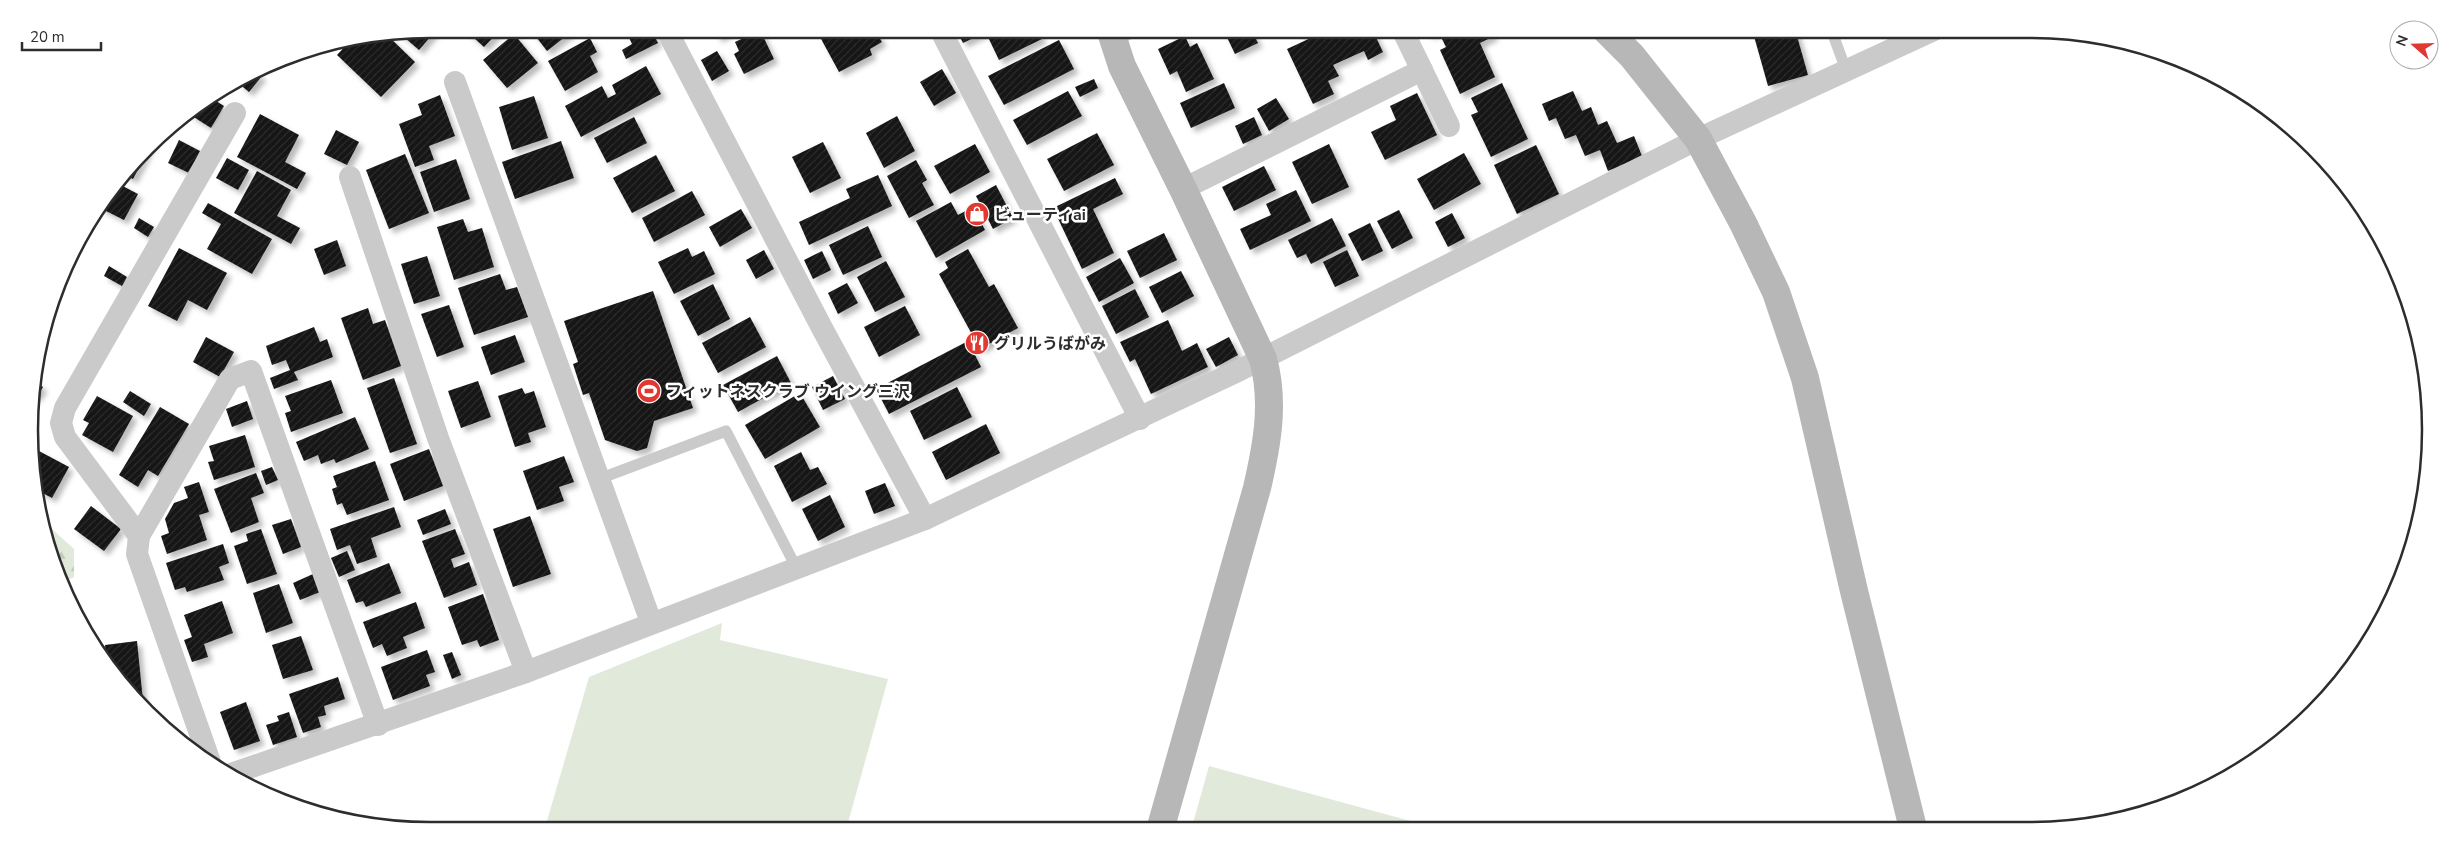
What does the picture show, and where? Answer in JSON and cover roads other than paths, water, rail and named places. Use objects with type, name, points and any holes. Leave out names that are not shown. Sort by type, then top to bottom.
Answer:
[{"type":"street","points":[[671,38],[822,328],[925,519]]},
{"type":"street","points":[[945,38],[1140,419]]},
{"type":"street","points":[[1117,38],[1122,66],[1183,189],[1263,359],[1270,382],[1266,449],[1257,488],[1162,822]]},
{"type":"street","points":[[1406,38],[1449,126]]},
{"type":"street","points":[[1614,38],[1632,56],[1698,139],[1743,223],[1776,292],[1805,378],[1854,591],[1912,822]]},
{"type":"street","points":[[237,772],[378,725],[526,672],[651,622],[925,519],[1140,419],[1263,359],[1698,139],[1916,38]]},
{"type":"street","points":[[1183,189],[1422,70]]},
{"type":"street","points":[[455,82],[651,622]]},
{"type":"street","points":[[138,536],[65,437],[61,423],[65,408],[235,113]]},
{"type":"street","points":[[350,177],[438,438],[526,672]]},
{"type":"street","points":[[205,751],[137,554],[138,536],[230,378],[251,371],[378,725]]},
{"type":"lane","points":[[1834,38],[1846,70]]},
{"type":"lane","points":[[599,479],[726,431],[796,568]]},
{"type":"place","name":"ビューティai","points":[[977,214]]},
{"type":"place","name":"グリルうばがみ","points":[[977,343]]},
{"type":"place","name":"フィットネスクラブ ウイング三沢","points":[[649,391]]}]
